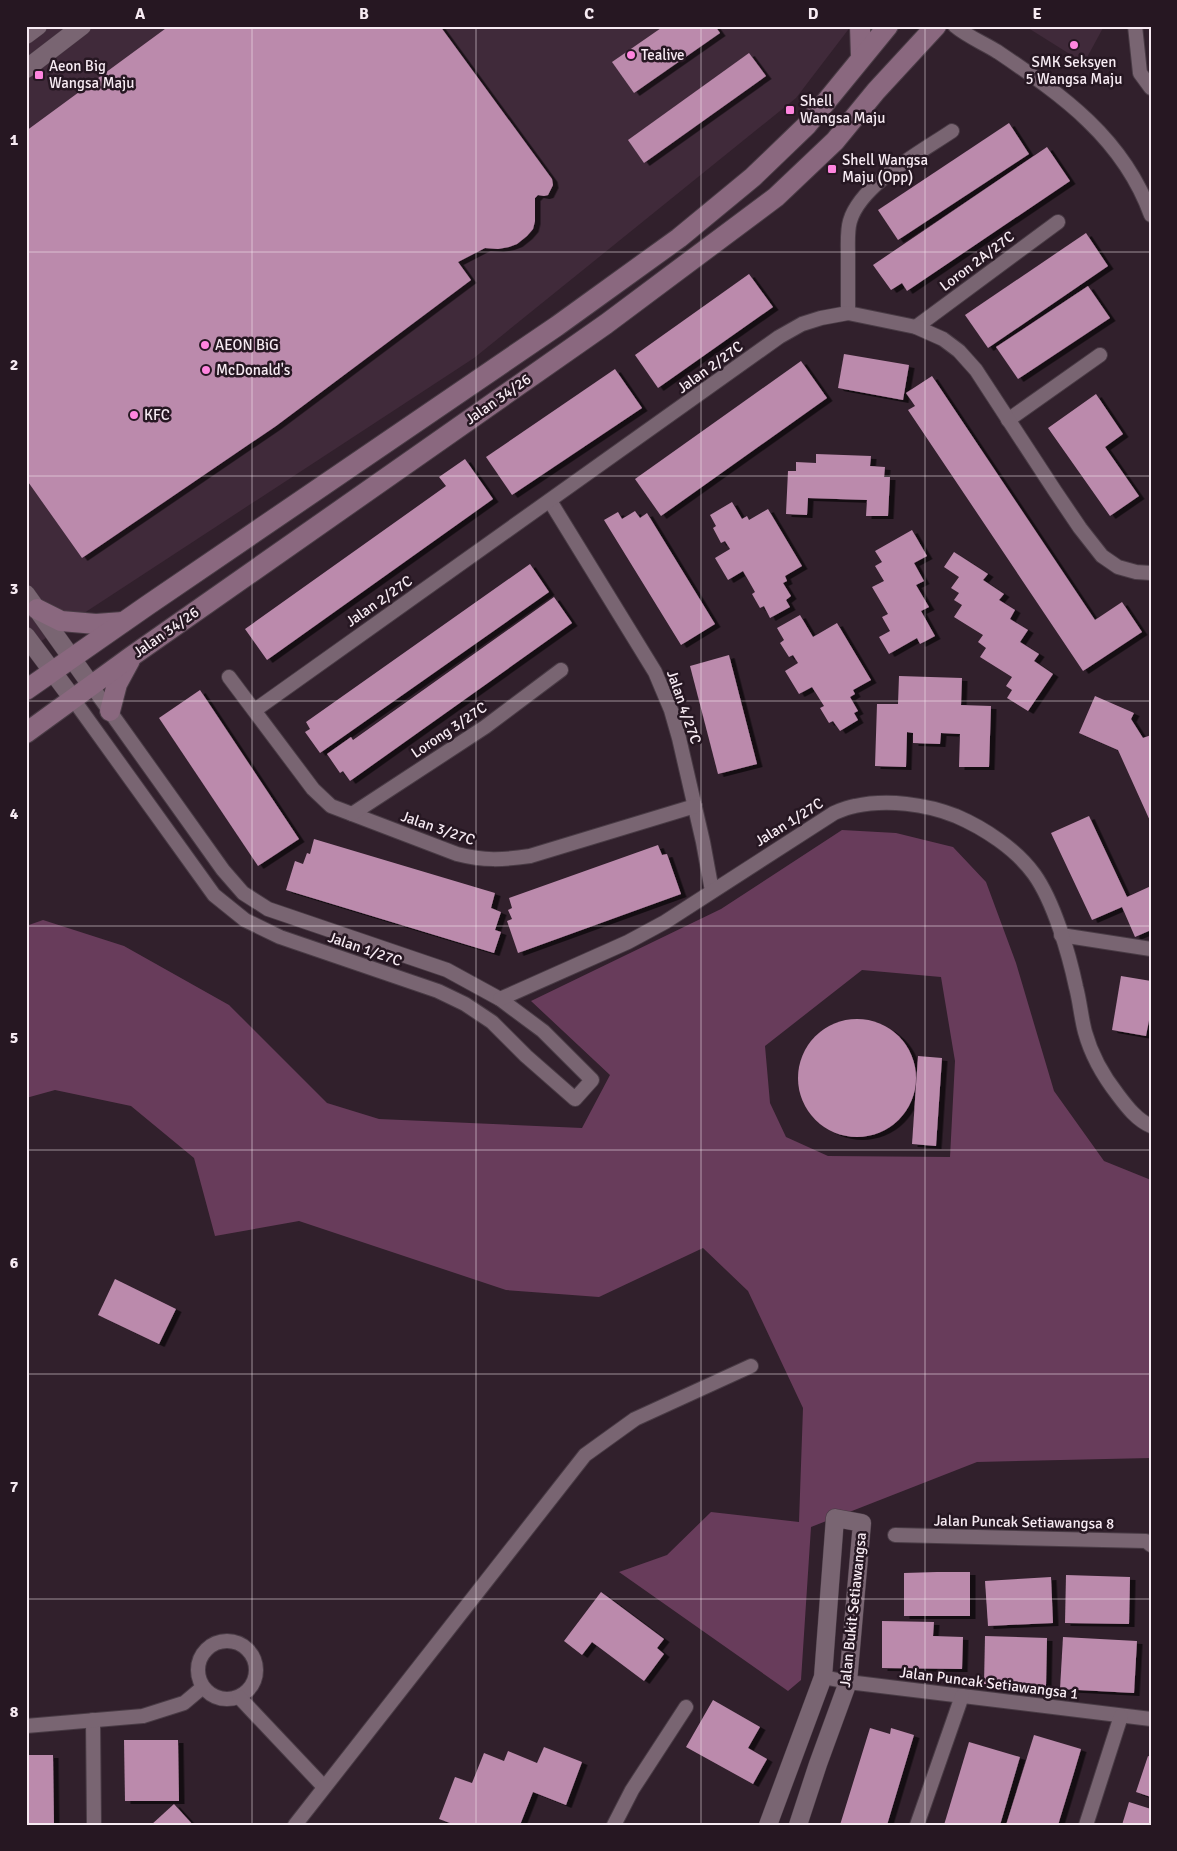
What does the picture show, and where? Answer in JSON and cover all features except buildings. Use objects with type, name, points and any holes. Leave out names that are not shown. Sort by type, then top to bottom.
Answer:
[{"type":"main road","points":[[860,26],[861,57]]},
{"type":"main road","name":"Jalan 34/26","points":[[26,690],[548,332],[679,238],[753,177],[807,125],[888,26]]},
{"type":"main road","name":"Jalan 34/26","points":[[26,733],[132,656],[606,324],[776,197],[835,141],[932,27]]},
{"type":"main road","points":[[31,601],[61,621],[96,624],[125,621]]},
{"type":"main road","points":[[110,711],[117,684],[132,656]]},
{"type":"street","points":[[26,35],[38,26]]},
{"type":"street","points":[[26,69],[82,26]]},
{"type":"street","points":[[1135,26],[1140,73],[1151,88]]},
{"type":"street","points":[[932,27],[959,29],[991,47],[1049,86],[1101,133],[1118,153],[1132,174],[1151,215]]},
{"type":"street","points":[[848,313],[848,241],[850,222],[857,206],[869,191],[889,173],[952,131]]},
{"type":"street","name":"Loron 2A/27C","points":[[916,327],[1058,222]]},
{"type":"street","name":"Jalan 2/27C","points":[[255,710],[779,337],[802,324],[848,313],[916,327],[943,339],[959,351],[976,370],[1080,528],[1102,556],[1118,567],[1136,572],[1151,573]]},
{"type":"street","points":[[1008,420],[1100,355]]},
{"type":"street","name":"Jalan 4/27C","points":[[550,501],[655,672],[671,710],[695,806],[712,891]]},
{"type":"street","points":[[31,601],[91,685]]},
{"type":"street","points":[[26,636],[73,699]]},
{"type":"street","name":"Lorong 3/27C","points":[[352,814],[485,727],[561,670]]},
{"type":"street","name":"Jalan 3/27C","points":[[229,677],[313,790],[331,806],[457,854],[479,859],[503,860],[530,856],[695,806]]},
{"type":"street","name":"Jalan 1/27C","points":[[73,699],[214,895],[245,920],[280,937],[438,991],[465,1004],[492,1022],[526,1056],[575,1098],[592,1080],[543,1031],[500,999],[447,970],[268,909],[243,893],[223,870],[91,685]]},
{"type":"street","name":"Jalan 1/27C","points":[[500,999],[628,942],[665,922],[834,813],[855,806],[914,805],[946,812],[968,821],[997,839],[1018,856],[1035,875],[1046,895],[1061,935],[1076,985],[1085,1032],[1095,1058],[1112,1087],[1129,1109],[1151,1126]]},
{"type":"street","points":[[1061,935],[1151,949]]},
{"type":"street","points":[[295,1825],[585,1455],[636,1419],[751,1366]]},
{"type":"street","name":"Jalan Bukit Setiawangsa","points":[[768,1825],[823,1678],[835,1518],[862,1523],[848,1682],[798,1825]]},
{"type":"street","name":"Jalan Puncak Setiawangsa 8","points":[[895,1535],[1146,1541],[1151,1545]]},
{"type":"street","points":[[230,1640],[243,1644],[253,1656],[256,1666],[256,1677],[248,1691],[239,1697],[215,1697],[203,1687],[197,1672],[198,1662],[203,1652],[215,1643],[230,1640]]},
{"type":"street","name":"Jalan Puncak Setiawangsa 1","points":[[823,1678],[1151,1719]]},
{"type":"street","points":[[26,1726],[143,1716],[184,1703],[203,1687]]},
{"type":"street","points":[[918,1825],[962,1696]]},
{"type":"street","points":[[239,1697],[324,1787]]},
{"type":"street","points":[[614,1825],[632,1790],[686,1707]]},
{"type":"street","points":[[1086,1825],[1121,1716]]},
{"type":"street","points":[[94,1720],[94,1825]]},
{"type":"shaded area","name":"AEON BiG","points":[[26,26],[851,26],[796,98],[474,358],[26,651]]},
{"type":"shaded area","name":"SMK Seksyen 5 Wangsa Maju","points":[[1025,26],[1104,26],[1084,63]]},
{"type":"shaded area","points":[[842,830],[896,833],[953,847],[986,882],[1016,963],[1054,1091],[1104,1161],[1151,1180],[1151,1458],[977,1462],[811,1527],[801,1680],[788,1691],[619,1572],[667,1555],[711,1512],[799,1522],[803,1408],[748,1291],[703,1248],[599,1297],[506,1290],[299,1221],[215,1236],[194,1158],[131,1106],[55,1090],[26,1098],[26,926],[43,920],[124,946],[229,1005],[327,1103],[379,1119],[582,1128],[610,1075],[531,1001],[721,909]],"holes":[[[862,970],[941,977],[955,1061],[950,1157],[828,1156],[786,1137],[770,1103],[765,1046]]]},
{"type":"place","name":"SMK Seksyen 5 Wangsa Maju","points":[[1074,45]]},
{"type":"place","name":"Tealive","points":[[631,55]]},
{"type":"place","name":"Aeon Big Wangsa Maju","points":[[39,75]]},
{"type":"place","name":"Shell Wangsa Maju","points":[[790,110]]},
{"type":"place","name":"Shell Wangsa Maju (Opp)","points":[[832,169]]},
{"type":"place","name":"AEON BiG","points":[[205,345]]},
{"type":"place","name":"McDonald's","points":[[206,370]]},
{"type":"place","name":"KFC","points":[[134,415]]}]
